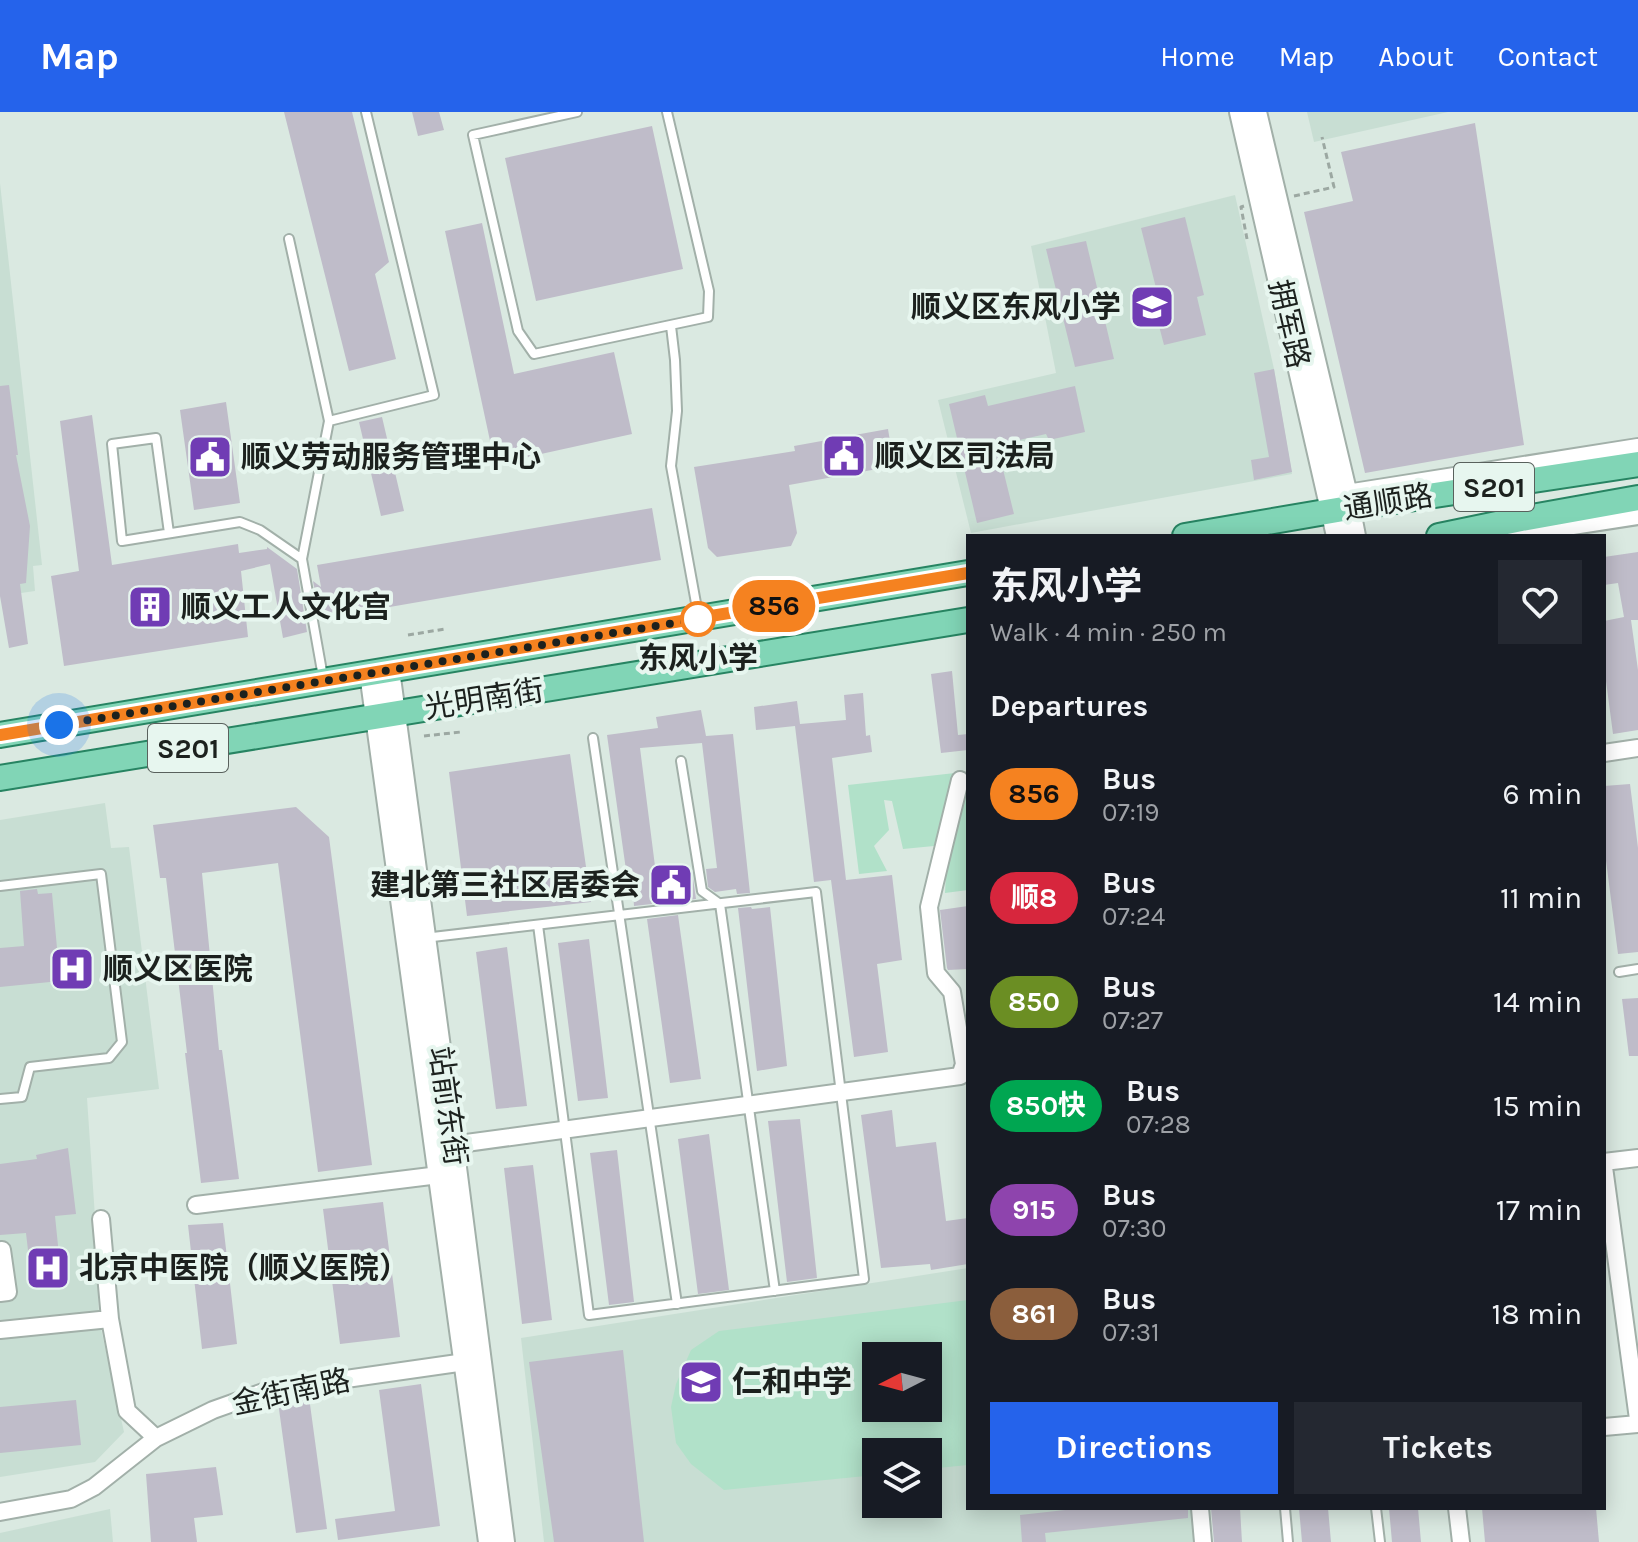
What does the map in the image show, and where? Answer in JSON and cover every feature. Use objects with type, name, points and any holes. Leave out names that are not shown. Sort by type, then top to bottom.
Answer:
[{"type":"main road","name":"通顺路","points":[[1195,534],[1515,476],[1638,464]]},
{"type":"main road","name":"通顺路","points":[[1463,534],[1522,529],[1638,498]]},
{"type":"main road","name":"S201","points":[[0,735],[966,573]]},
{"type":"main road","name":"光明南街","points":[[0,778],[966,620]]},
{"type":"street","name":"拥军路","points":[[1240,112],[1343,505],[1337,534]]},
{"type":"street","points":[[1256,112],[1343,505],[1354,534]]},
{"type":"street","points":[[1638,449],[1515,476],[1522,529],[1638,514]]},
{"type":"street","name":"站前东街","points":[[379,672],[444,1146],[504,1542]]},
{"type":"street","points":[[1606,753],[1638,748]]},
{"type":"street","points":[[444,1146],[960,1076],[964,1064],[952,992],[936,973],[929,907],[960,780]]},
{"type":"street","name":"站前东街","points":[[444,1146],[439,1175],[489,1542]]},
{"type":"street","points":[[1606,1165],[1638,1158]]},
{"type":"street","points":[[196,1205],[439,1175]]},
{"type":"street","points":[[1606,1180],[1638,1422],[1606,1427]]},
{"type":"street","points":[[101,1219],[110,1319],[127,1411],[156,1438]]},
{"type":"street","points":[[0,1293],[8,1292],[2,1250]]},
{"type":"street","points":[[0,1330],[110,1319]]},
{"type":"street","name":"金街南路","points":[[0,1512],[71,1499],[94,1487],[156,1438],[213,1410],[269,1390],[465,1362]]},
{"type":"street","points":[[1200,1510],[1203,1542]]},
{"type":"street","points":[[1457,1510],[1461,1542]]},
{"type":"lane","points":[[329,421],[434,395],[366,112]]},
{"type":"lane","points":[[577,112],[473,135],[518,331],[534,354],[708,317],[709,291],[667,112]]},
{"type":"lane","points":[[289,239],[329,421],[302,559],[324,682]]},
{"type":"lane","points":[[671,326],[677,411],[671,466],[698,619]]},
{"type":"lane","points":[[169,533],[156,438],[112,444],[122,541],[240,522],[260,530],[302,559]]},
{"type":"lane","points":[[593,738],[677,1304]]},
{"type":"lane","points":[[681,761],[702,891],[720,904],[775,1291]]},
{"type":"lane","points":[[0,886],[101,874],[122,1042],[109,1058],[30,1067],[22,1097],[0,1099]]},
{"type":"lane","points":[[416,939],[816,892],[864,1279],[589,1315],[538,925]]},
{"type":"lane","points":[[1619,972],[1638,969]]},
{"type":"lane","points":[[1285,1510],[1288,1542]]},
{"type":"lane","points":[[1376,1510],[1380,1542]]},
{"type":"path","points":[[408,635],[445,629]]},
{"type":"path","points":[[424,736],[461,732]]},
{"type":"shaded area","points":[[1307,112],[1448,112],[1314,142]]},
{"type":"shaded area","points":[[0,183],[42,565],[33,566],[35,591],[0,596]]},
{"type":"shaded area","name":"顺义区东风小学","points":[[1235,195],[1274,369],[1292,474],[971,533],[938,400],[1056,373],[1031,246]]},
{"type":"shaded area","points":[[105,803],[111,848],[129,847],[159,1089],[87,1098],[99,1320],[124,1432],[95,1462],[0,1477],[0,820]]},
{"type":"shaded area","name":"仁和中学","points":[[966,1268],[966,1510],[1193,1510],[1197,1542],[544,1542],[521,1338]]},
{"type":"shaded area","points":[[110,1509],[113,1542],[0,1542],[0,1533]]},
{"type":"green space","points":[[955,773],[934,846],[903,849],[892,801],[884,800],[889,830],[874,846],[887,871],[859,874],[848,785]]},
{"type":"green space","points":[[966,784],[966,890],[945,893],[947,854]]},
{"type":"green space","points":[[966,1300],[966,1465],[942,1468],[942,1438],[862,1438],[862,1476],[724,1490],[691,1464],[676,1443],[671,1407],[676,1384],[691,1350],[719,1331]]},
{"type":"building","points":[[284,112],[352,112],[389,262],[375,274],[396,359],[349,371]]},
{"type":"building","points":[[412,112],[439,112],[444,130],[418,136]]},
{"type":"building","points":[[1475,123],[1524,445],[1365,473],[1304,212],[1353,201],[1341,152]]},
{"type":"building","points":[[652,126],[683,269],[536,301],[505,158]]},
{"type":"building","points":[[1185,217],[1204,295],[1197,297],[1206,335],[1164,345],[1153,303],[1159,300],[1141,228]]},
{"type":"building","points":[[482,223],[514,374],[614,352],[632,434],[495,464],[445,231]]},
{"type":"building","points":[[1086,241],[1114,359],[1075,367],[1046,249]]},
{"type":"building","points":[[1274,369],[1292,472],[1254,480],[1251,460],[1269,457],[1254,373]]},
{"type":"building","points":[[9,385],[16,455],[30,526],[26,583],[20,584],[28,644],[9,648],[0,596],[0,386]]},
{"type":"building","points":[[1075,386],[1085,432],[1049,440],[1046,434],[997,445],[1014,514],[977,523],[949,404],[985,395],[988,406]]},
{"type":"building","name":"顺义劳动服务管理中心","points":[[226,402],[240,503],[194,510],[180,410]]},
{"type":"building","name":"顺义工人文化宫","points":[[92,415],[112,565],[238,544],[239,553],[267,547],[297,569],[307,632],[283,638],[270,564],[241,571],[248,637],[64,666],[51,576],[79,571],[60,421]]},
{"type":"building","points":[[382,417],[404,511],[381,516],[359,422]]},
{"type":"building","points":[[888,429],[894,466],[789,485],[797,533],[791,546],[717,557],[708,548],[694,467],[795,451],[794,446]]},
{"type":"building","points":[[652,508],[661,560],[320,619],[313,581],[321,587],[317,565]]},
{"type":"building","points":[[1638,552],[1638,620],[1631,620],[1638,670],[1638,730],[1613,734],[1606,681],[1606,621],[1624,617],[1618,583],[1606,585],[1606,557]]},
{"type":"building","points":[[952,671],[958,735],[966,734],[966,750],[941,753],[931,674]]},
{"type":"building","points":[[863,693],[866,736],[870,735],[872,752],[832,758],[846,880],[892,875],[902,960],[877,964],[888,1052],[854,1057],[831,880],[814,882],[795,726],[756,730],[754,707],[797,701],[800,724],[846,720],[844,695]]},
{"type":"building","points":[[701,710],[706,736],[733,734],[750,893],[737,894],[736,889],[715,892],[708,887],[706,869],[717,868],[702,743],[640,748],[656,874],[692,871],[696,899],[634,906],[632,877],[627,877],[607,735],[658,728],[656,717]]},
{"type":"building","points":[[570,754],[591,902],[467,916],[449,772]]},
{"type":"building","points":[[1630,784],[1638,848],[1638,952],[1618,954],[1606,861],[1606,786]]},
{"type":"building","points":[[296,807],[329,837],[372,1165],[318,1172],[278,863],[202,873],[219,1050],[222,1050],[239,1179],[201,1183],[166,878],[160,878],[153,825]]},
{"type":"building","points":[[37,889],[38,894],[52,893],[60,981],[0,987],[0,948],[24,946],[20,891]]},
{"type":"building","points":[[966,906],[966,969],[947,968],[940,910]]},
{"type":"building","points":[[770,907],[787,1066],[757,1071],[738,908]]},
{"type":"building","points":[[678,915],[701,1079],[670,1083],[647,919]]},
{"type":"building","points":[[589,939],[608,1098],[578,1101],[558,943]]},
{"type":"building","points":[[507,947],[527,1106],[496,1109],[476,952]]},
{"type":"building","points":[[1638,998],[1638,1056],[1629,1056],[1622,999]]},
{"type":"building","points":[[892,1110],[896,1147],[936,1142],[946,1221],[966,1218],[966,1264],[931,1270],[930,1264],[881,1268],[861,1115]]},
{"type":"building","points":[[800,1119],[817,1278],[787,1282],[768,1121]]},
{"type":"building","points":[[709,1134],[729,1290],[698,1294],[678,1139]]},
{"type":"building","points":[[68,1148],[76,1214],[55,1216],[60,1265],[30,1267],[26,1233],[0,1235],[0,1164],[37,1159],[36,1155]]},
{"type":"building","points":[[617,1150],[634,1302],[609,1305],[590,1153]]},
{"type":"building","points":[[533,1165],[552,1320],[522,1324],[504,1168]]},
{"type":"building","points":[[383,1202],[400,1337],[340,1344],[323,1209]]},
{"type":"building","points":[[223,1223],[237,1344],[202,1349],[188,1225]]},
{"type":"building","points":[[623,1350],[644,1542],[554,1542],[529,1362]]},
{"type":"building","points":[[421,1384],[440,1526],[338,1540],[335,1519],[395,1511],[379,1390]]},
{"type":"building","points":[[309,1397],[327,1529],[296,1533],[278,1402]]},
{"type":"building","points":[[76,1400],[81,1445],[0,1453],[0,1407]]},
{"type":"building","points":[[216,1467],[223,1515],[194,1518],[197,1542],[151,1542],[146,1474]]},
{"type":"building","points":[[1065,1510],[1188,1510],[1188,1518],[1045,1533],[1046,1542],[1022,1542],[1020,1515]]},
{"type":"building","points":[[1211,1510],[1240,1510],[1242,1542],[1214,1542]]},
{"type":"building","points":[[1299,1510],[1328,1510],[1331,1542],[1302,1542]]},
{"type":"building","points":[[1389,1510],[1418,1510],[1421,1542],[1392,1542]]},
{"type":"building","points":[[1482,1510],[1596,1510],[1599,1542],[1485,1542]]},
{"type":"bus line","name":"856","points":[[0,735],[966,573]]},
{"type":"place","name":"顺义区东风小学","points":[[1152,307]]},
{"type":"place","name":"顺义区司法局","points":[[844,456]]},
{"type":"place","name":"顺义劳动服务管理中心","points":[[210,457]]},
{"type":"place","name":"顺义工人文化宫","points":[[150,607]]},
{"type":"place","name":"东风小学","points":[[698,619]]},
{"type":"place","name":"建北第三社区居委会","points":[[671,885]]},
{"type":"place","name":"顺义区医院","points":[[72,969]]},
{"type":"place","name":"北京中医院（顺义医院）","points":[[48,1268]]},
{"type":"place","name":"仁和中学","points":[[701,1382]]},
{"type":"route","points":[[59,725],[698,619]]}]
